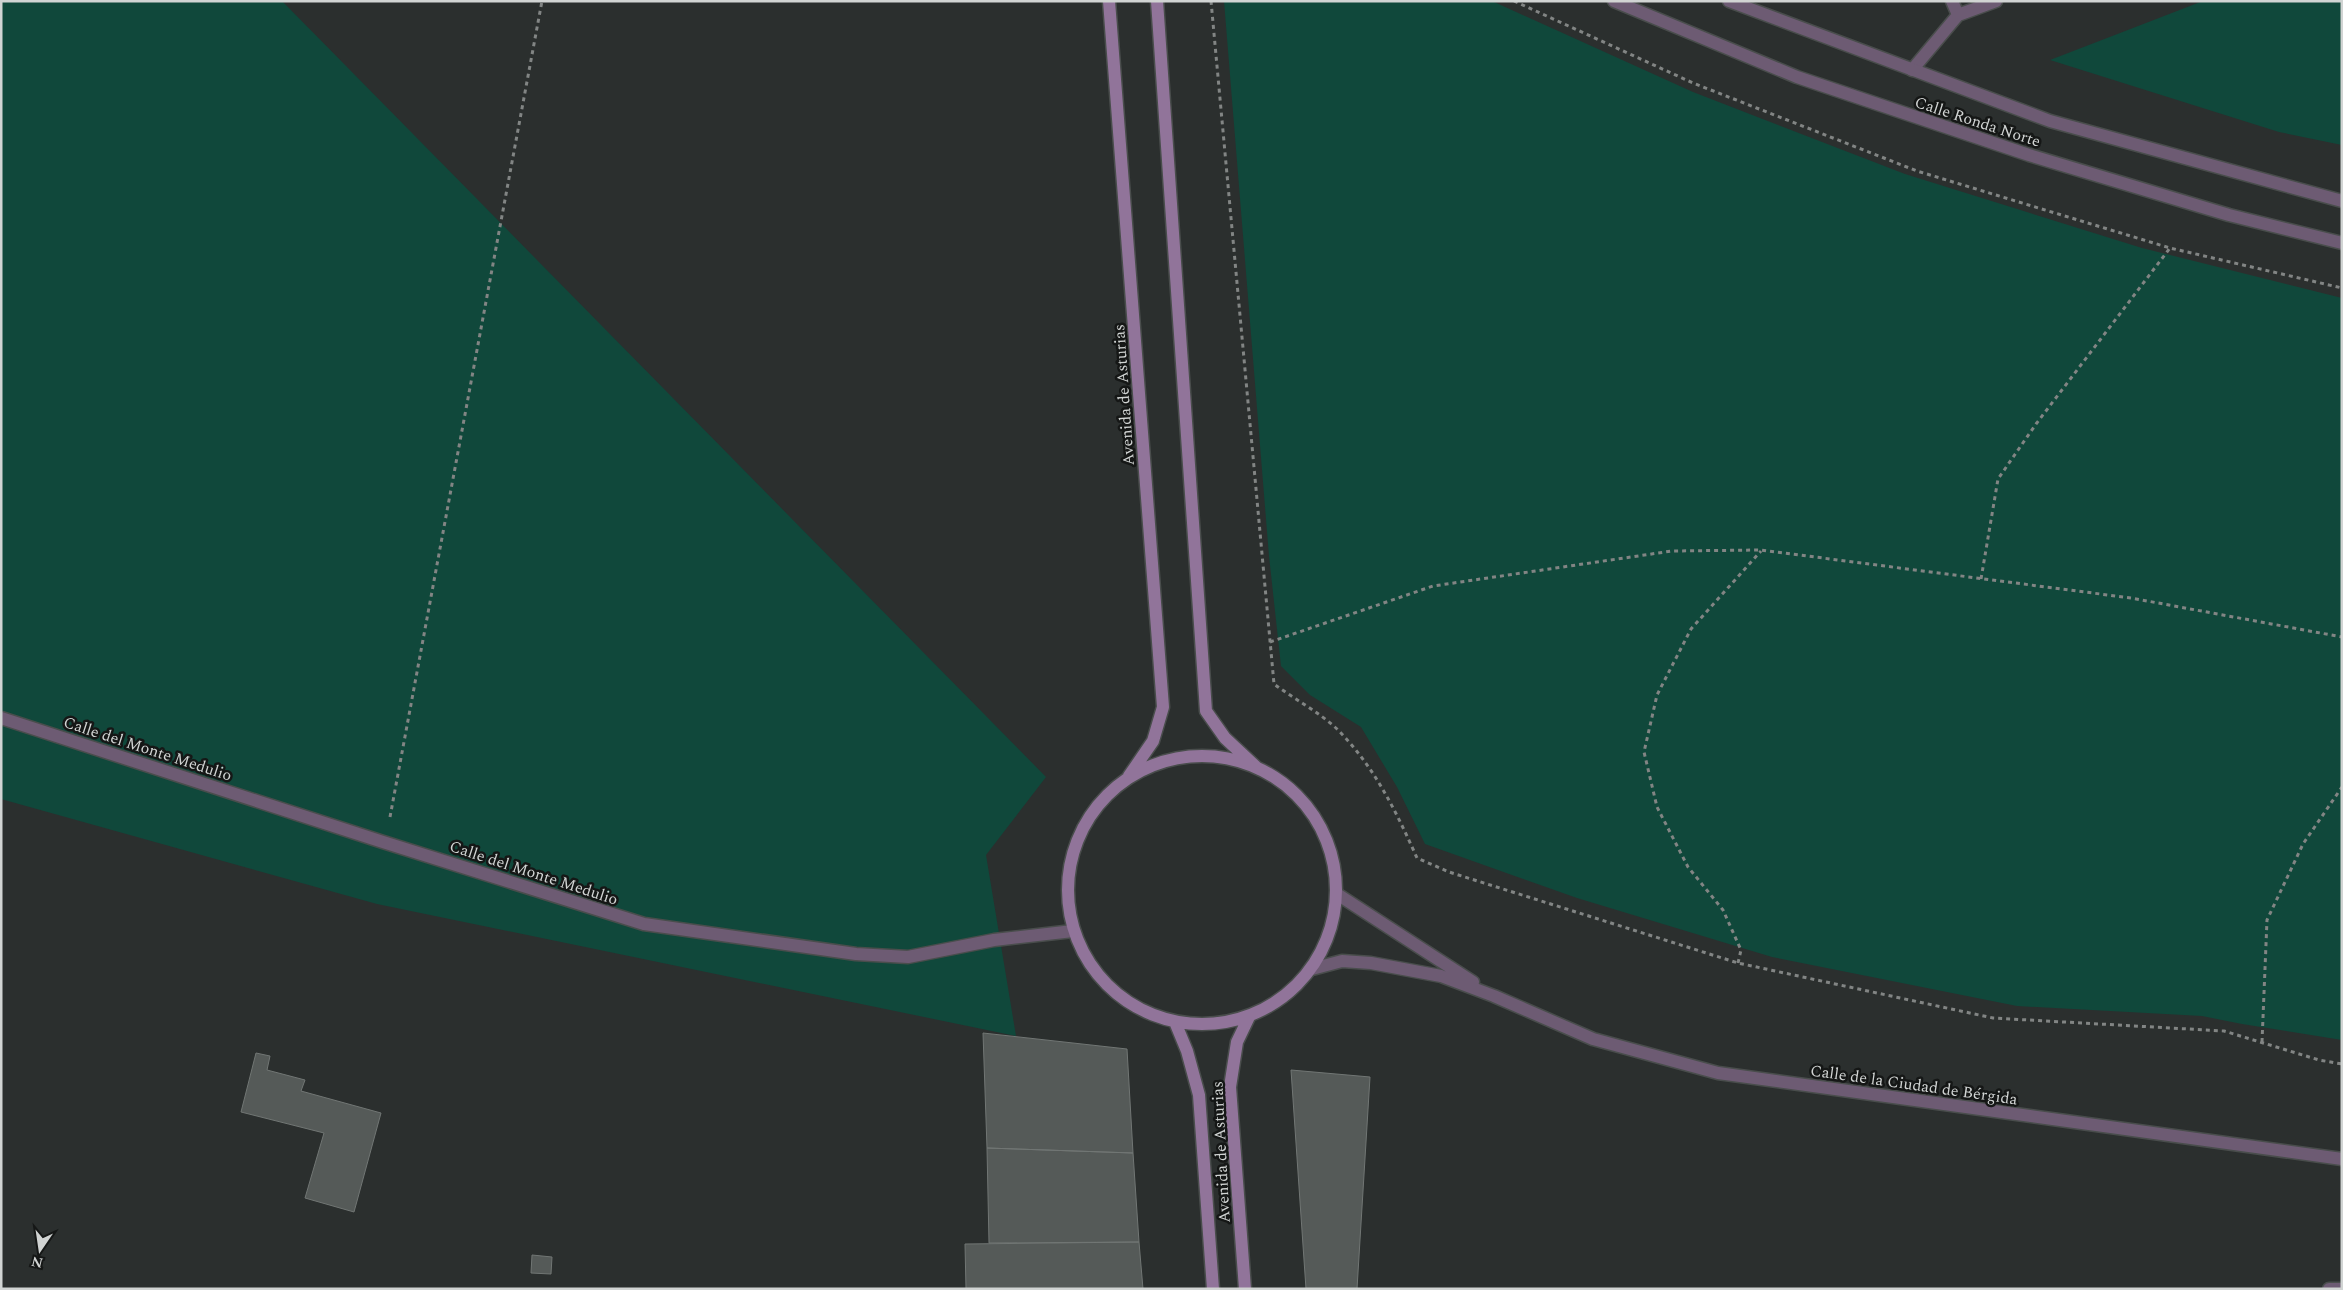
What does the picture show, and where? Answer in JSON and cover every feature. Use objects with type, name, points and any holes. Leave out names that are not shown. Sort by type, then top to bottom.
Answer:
[{"type":"main road","name":"Avenida de Asturias","points":[[1110,1],[1163,707],[1153,740],[1128,778]]},
{"type":"main road","points":[[1157,1],[1206,711],[1225,738],[1256,768]]},
{"type":"main road","points":[[1191,757],[1224,758],[1256,768],[1284,784],[1307,806],[1324,833],[1334,863],[1337,894],[1330,933],[1312,969],[1284,997],[1249,1016],[1212,1024],[1175,1022],[1130,1004],[1096,972],[1073,931],[1067,888],[1075,845],[1096,807],[1128,778],[1158,763],[1191,757]]},
{"type":"main road","name":"Avenida de Asturias","points":[[1245,1289],[1230,1087],[1237,1042],[1249,1016]]},
{"type":"main road","name":"Avenida de Asturias","points":[[1175,1022],[1187,1051],[1199,1095],[1213,1289]]},
{"type":"street","name":"Calle Ronda Norte","points":[[1614,1],[1797,77],[2019,152],[2229,215],[2342,243]]},
{"type":"street","name":"Calle Ronda Norte","points":[[1729,1],[2050,121],[2342,201]]},
{"type":"street","points":[[1952,1],[1958,15]]},
{"type":"street","points":[[1912,70],[1958,15],[1996,1]]},
{"type":"street","name":"Calle del Monte Medulio","points":[[1,718],[383,842],[644,924],[856,954],[908,957],[994,940],[1073,931]]},
{"type":"street","name":"Calle de la Ciudad de Bérgida","points":[[1337,894],[1494,996]]},
{"type":"street","name":"Calle de la Ciudad de Bérgida","points":[[1312,969],[1342,961],[1371,963],[1441,976],[1494,996],[1593,1039],[1718,1073],[2342,1159]]},
{"type":"street","points":[[2329,1289],[2342,1289]]},
{"type":"path","points":[[383,842],[396,790],[542,1]]},
{"type":"path","points":[[1211,1],[1274,684],[1336,728],[1369,766],[1398,816],[1417,858],[1450,872],[1738,963],[1993,1018],[2224,1031],[2342,1064]]},
{"type":"path","points":[[1514,1],[1693,83],[1917,171],[2170,248],[2342,288]]},
{"type":"path","points":[[1981,579],[1998,479],[2036,424],[2170,248]]},
{"type":"path","points":[[1270,642],[1433,586],[1672,551],[1761,550],[2131,598],[2342,637]]},
{"type":"path","points":[[1738,963],[1741,950],[1723,910],[1688,867],[1657,807],[1644,752],[1657,694],[1691,629],[1761,550]]},
{"type":"path","points":[[2262,1042],[2267,920],[2303,844],[2342,787]]},
{"type":"green space","points":[[1,1],[282,1],[1046,777],[986,855],[1016,1036],[377,904],[1,799]]},
{"type":"green space","points":[[1224,1],[1492,1],[1693,92],[1905,174],[2142,248],[2342,298],[2342,1040],[2202,1016],[2017,1006],[1772,957],[1577,898],[1425,844],[1397,787],[1361,727],[1310,695],[1281,666],[1269,556]]},
{"type":"green space","points":[[2203,1],[2342,1],[2342,145],[2279,132],[2050,60]]},
{"type":"building","points":[[983,1033],[1127,1049],[1133,1153],[987,1148]]},
{"type":"building","points":[[256,1053],[270,1056],[267,1070],[305,1080],[301,1091],[381,1113],[354,1212],[305,1198],[324,1133],[241,1112]]},
{"type":"building","points":[[1291,1070],[1370,1077],[1357,1289],[1306,1289]]},
{"type":"building","points":[[987,1148],[1133,1153],[1139,1242],[989,1243]]},
{"type":"building","points":[[1139,1242],[1143,1289],[966,1289],[965,1244]]},
{"type":"building","points":[[532,1255],[552,1257],[551,1274],[531,1273]]}]
